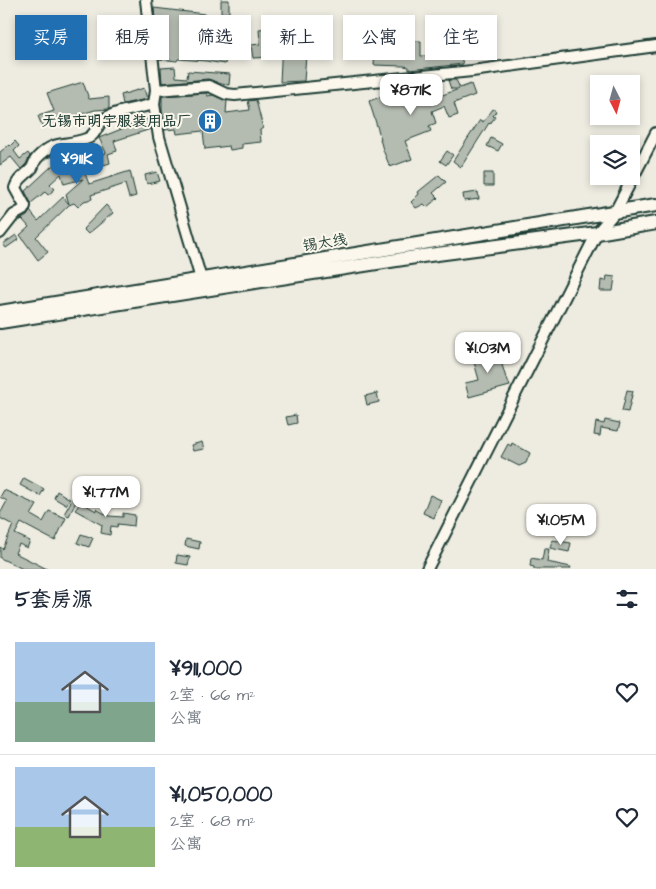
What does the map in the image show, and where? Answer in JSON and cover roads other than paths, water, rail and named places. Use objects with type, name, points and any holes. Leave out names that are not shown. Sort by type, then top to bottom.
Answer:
[{"type":"main road","name":"锡太线","points":[[0,312],[656,205]]},
{"type":"main road","name":"锡太线","points":[[0,322],[422,256],[596,233],[656,223]]},
{"type":"street","points":[[146,0],[156,90],[154,104],[159,137],[201,279]]},
{"type":"street","points":[[156,90],[209,86],[226,94],[235,95],[443,74],[656,46]]},
{"type":"street","points":[[0,233],[14,215],[23,210],[25,206],[15,188],[17,181],[33,167],[35,160],[48,148],[63,143],[85,140],[93,136],[102,121],[110,116],[154,104]]},
{"type":"street","points":[[427,569],[596,233],[615,212],[656,133]]},
{"type":"place","name":"无锡市明宇服装用品厂","points":[[210,121]]}]
